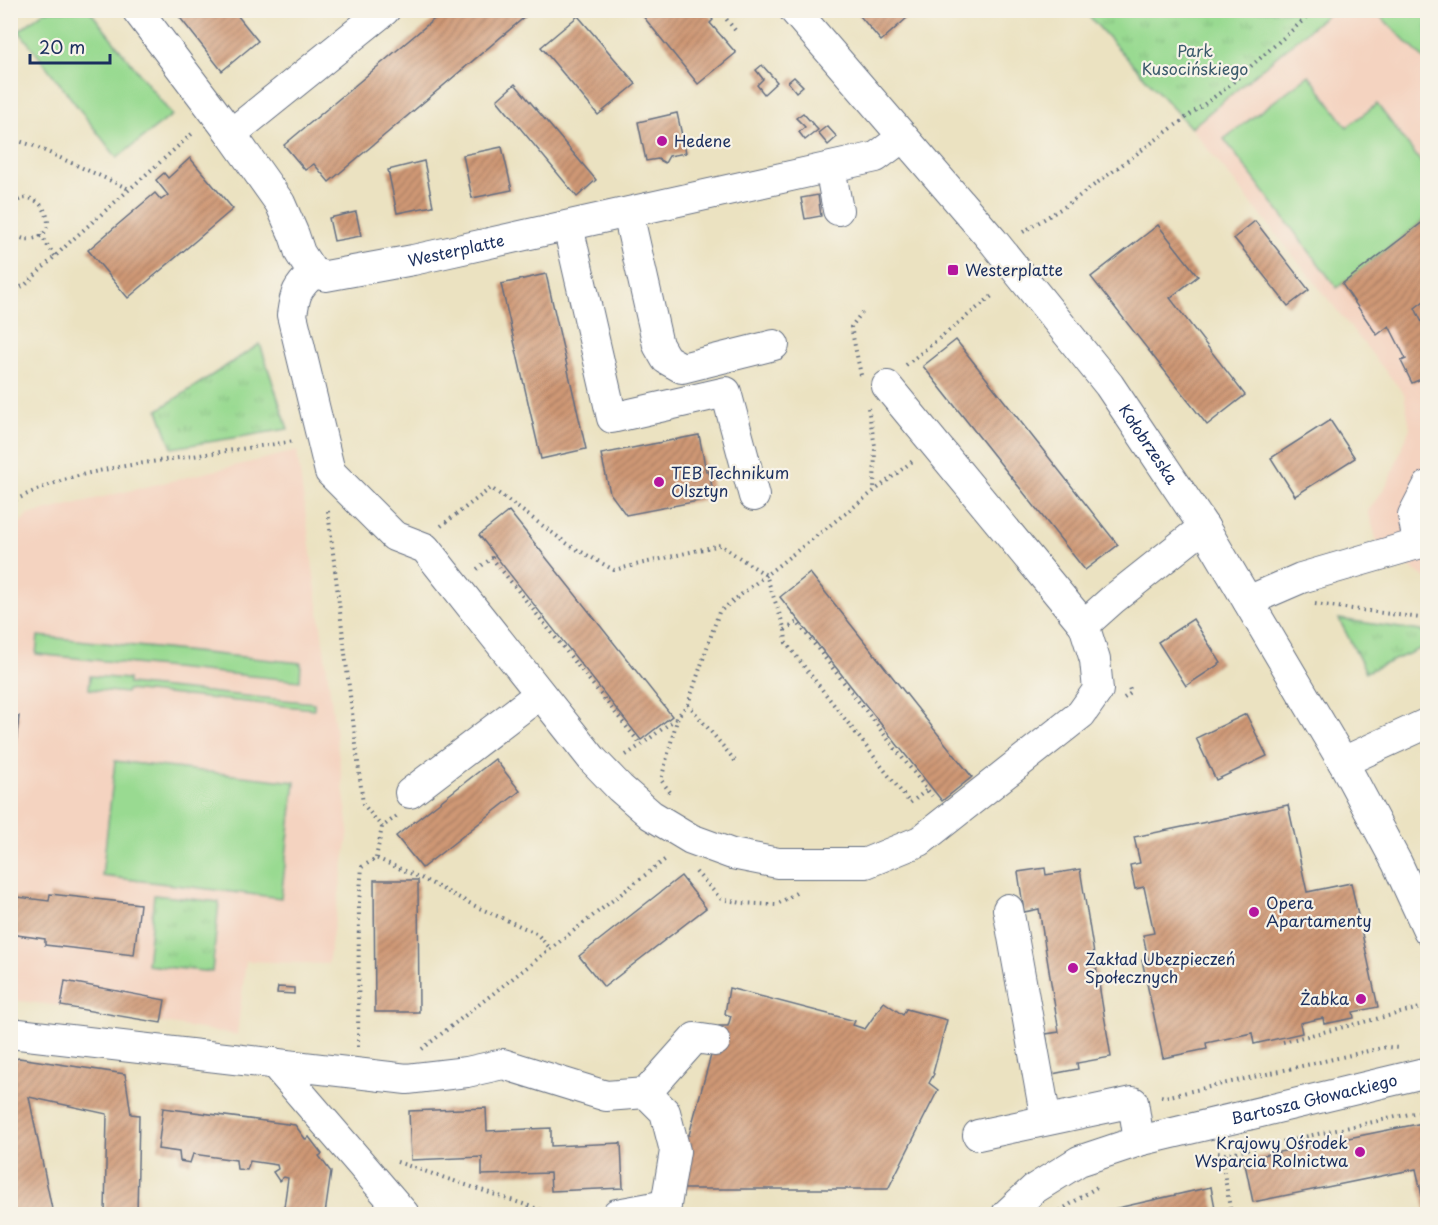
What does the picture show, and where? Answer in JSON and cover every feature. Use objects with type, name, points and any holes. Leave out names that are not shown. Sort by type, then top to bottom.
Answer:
[{"type":"street","points":[[137,10],[280,203],[300,253],[313,273],[298,288],[294,297],[292,315],[330,472],[394,536],[425,548],[593,760],[620,788],[651,815],[691,839],[732,854],[778,863],[866,863],[920,841],[1081,714],[1098,690],[1095,660],[1084,625],[934,444],[895,377]]},
{"type":"street","points":[[223,124],[385,10]]},
{"type":"street","name":"Kołobrzeska","points":[[794,10],[993,241],[1086,354],[1133,420],[1204,527],[1343,762],[1397,863],[1428,930]]},
{"type":"street","name":"Westerplatte","points":[[313,273],[326,276],[339,274],[830,168],[876,157],[903,137]]},
{"type":"street","points":[[830,168],[838,210]]},
{"type":"street","points":[[628,213],[658,345],[666,359],[682,368],[774,345]]},
{"type":"street","points":[[568,226],[612,418],[726,392],[754,496]]},
{"type":"street","points":[[1248,601],[1301,578],[1423,542],[1413,515],[1428,486]]},
{"type":"street","points":[[1084,625],[1204,527]]},
{"type":"street","points":[[410,793],[540,694]]},
{"type":"street","points":[[1343,762],[1428,723]]},
{"type":"street","points":[[1008,909],[1046,1120]]},
{"type":"street","points":[[10,1033],[406,1079],[467,1072],[503,1064],[606,1096],[646,1093],[695,1038],[715,1041]]},
{"type":"street","points":[[274,1063],[404,1215]]},
{"type":"street","name":"Bartosza Głowackiego","points":[[1007,1215],[1034,1189],[1079,1161],[1138,1141],[1428,1072]]},
{"type":"street","points":[[617,1215],[662,1210],[675,1150],[665,1112],[646,1093]]},
{"type":"street","points":[[978,1135],[1133,1102],[1138,1141]]},
{"type":"path","points":[[719,10],[735,30]]},
{"type":"path","points":[[1023,232],[1067,205],[1225,88],[1316,10]]},
{"type":"path","points":[[10,292],[26,285],[129,189],[223,124]]},
{"type":"path","points":[[10,138],[34,146],[129,189]]},
{"type":"path","points":[[10,209],[20,200],[29,198],[38,201],[48,216],[48,225],[40,235],[27,240],[18,237],[10,230]]},
{"type":"path","points":[[40,235],[55,256]]},
{"type":"path","points":[[895,377],[992,296]]},
{"type":"path","points":[[10,503],[36,489],[77,476],[130,465],[322,437]]},
{"type":"path","points":[[619,761],[678,716],[688,704],[719,612],[934,444]]},
{"type":"path","points":[[330,472],[326,493],[363,804],[382,827]]},
{"type":"path","points":[[435,530],[490,488],[569,545],[614,570],[720,545],[766,575],[785,630],[786,643],[910,803],[927,790]]},
{"type":"path","points":[[470,574],[492,558],[641,745]]},
{"type":"path","points":[[1307,603],[1428,620]]},
{"type":"path","points":[[785,630],[797,622],[949,819]]},
{"type":"path","points":[[1122,700],[1131,693],[1126,682]]},
{"type":"path","points":[[688,704],[736,762]]},
{"type":"path","points":[[651,815],[673,796],[662,780],[678,716]]},
{"type":"path","points":[[418,1052],[676,851]]},
{"type":"path","points":[[358,1057],[359,902],[362,867],[376,858],[536,933],[551,949]]},
{"type":"path","points":[[691,867],[721,899],[742,903],[776,905],[796,893],[800,884]]},
{"type":"path","points":[[1283,1042],[1420,1008]]},
{"type":"path","points":[[1156,1094],[1165,1097],[1386,1047],[1407,1048]]},
{"type":"path","points":[[1215,1152],[1226,1154],[1428,1110]]},
{"type":"path","points":[[350,1151],[363,1150],[544,1211],[545,1215]]},
{"type":"path","points":[[1226,1154],[1223,1166],[1231,1215]]},
{"type":"path","points":[[1057,1214],[1103,1184]]},
{"type":"shaded area","points":[[1331,11],[1427,11],[1427,579],[1408,566],[1386,572],[1368,511],[1388,483],[1410,428],[1404,394],[1191,128]]},
{"type":"shaded area","points":[[297,451],[349,830],[328,964],[246,961],[237,1035],[11,1000],[11,533],[27,515]]},
{"type":"green space","points":[[45,11],[90,11],[172,115],[117,158],[19,31]]},
{"type":"green space","name":"Park Kusocińskiego","points":[[1084,11],[1331,11],[1191,128]]},
{"type":"green space","points":[[1375,11],[1427,11],[1427,62]]},
{"type":"green space","points":[[1309,75],[1347,127],[1377,104],[1427,170],[1427,218],[1337,288],[1224,139]]},
{"type":"green space","points":[[260,344],[288,429],[172,448],[158,410]]},
{"type":"green space","points":[[1339,619],[1427,632],[1427,646],[1366,672]]},
{"type":"green space","points":[[38,636],[301,663],[300,681],[36,654]]},
{"type":"green space","points":[[90,676],[128,679],[128,684],[314,703],[314,709],[127,690],[126,693],[89,689]]},
{"type":"green space","points":[[115,761],[295,782],[281,898],[102,876]]},
{"type":"green space","points":[[154,895],[219,902],[212,972],[147,965]]},
{"type":"building","points":[[174,10],[233,10],[258,41],[222,71]]},
{"type":"building","points":[[445,10],[533,10],[329,182],[314,164],[305,170],[284,145]]},
{"type":"building","points":[[638,10],[705,10],[713,20],[710,23],[736,53],[698,84]]},
{"type":"building","points":[[855,10],[916,10],[881,41]]},
{"type":"building","points":[[578,16],[636,84],[598,115],[541,47]]},
{"type":"building","points":[[762,65],[777,82],[764,94],[757,85],[763,79],[756,70]]},
{"type":"building","points":[[794,77],[803,86],[796,92],[788,82]]},
{"type":"building","points":[[515,84],[596,180],[577,197],[497,100]]},
{"type":"building","name":"Hedene","points":[[677,113],[686,153],[669,156],[665,163],[658,159],[646,161],[638,122]]},
{"type":"building","points":[[803,113],[818,130],[805,140],[799,132],[805,127],[796,118]]},
{"type":"building","points":[[827,126],[837,137],[828,145],[818,133]]},
{"type":"building","points":[[502,147],[512,190],[472,198],[463,155]]},
{"type":"building","points":[[190,158],[233,209],[128,298],[88,250],[155,193],[161,200],[168,195],[156,180],[164,173],[168,178]]},
{"type":"building","points":[[424,161],[433,206],[397,213],[388,170]]},
{"type":"building","points":[[818,195],[821,216],[805,219],[801,198]]},
{"type":"building","points":[[356,212],[361,236],[334,241],[329,218]]},
{"type":"building","points":[[1428,218],[1428,298],[1415,308],[1428,335],[1428,376],[1412,383],[1401,361],[1406,359],[1389,326],[1377,335],[1342,284]]},
{"type":"building","points":[[1255,221],[1309,290],[1288,306],[1234,238]]},
{"type":"building","points":[[1158,225],[1198,276],[1170,298],[1245,395],[1207,425],[1091,277]]},
{"type":"building","points":[[546,274],[586,449],[541,459],[501,284]]},
{"type":"building","points":[[956,340],[1118,545],[1085,570],[923,366]]},
{"type":"building","points":[[1330,420],[1355,458],[1295,496],[1271,458]]},
{"type":"building","name":"TEB Technikum Olsztyn","points":[[699,435],[714,498],[626,515],[610,493],[601,454]]},
{"type":"building","points":[[509,511],[672,716],[641,740],[479,535]]},
{"type":"building","points":[[810,573],[972,777],[942,801],[780,597]]},
{"type":"building","points":[[1193,619],[1221,663],[1186,686],[1158,642]]},
{"type":"building","points":[[1246,714],[1267,756],[1216,780],[1196,738]]},
{"type":"building","points":[[10,715],[19,716],[12,779],[10,779]]},
{"type":"building","points":[[495,759],[520,791],[422,868],[396,836]]},
{"type":"building","name":"Opera Apartamenty","points":[[1288,805],[1307,892],[1351,883],[1378,1007],[1353,1012],[1354,1018],[1324,1024],[1323,1018],[1300,1023],[1302,1033],[1254,1044],[1252,1033],[1206,1043],[1207,1049],[1163,1058],[1142,960],[1148,959],[1143,935],[1154,933],[1144,887],[1135,889],[1130,865],[1140,863],[1134,837]]},
{"type":"building","points":[[1045,868],[1046,875],[1080,869],[1111,1057],[1077,1063],[1078,1069],[1052,1074],[1046,1034],[1059,1032],[1039,909],[1024,912],[1018,872]]},
{"type":"building","points":[[681,876],[706,908],[604,987],[579,956]]},
{"type":"building","points":[[374,880],[418,880],[419,1012],[375,1012]]},
{"type":"building","points":[[50,894],[140,904],[134,955],[45,945],[45,939],[10,934],[10,896],[49,901]]},
{"type":"building","points":[[65,981],[165,1000],[161,1023],[61,1006]]},
{"type":"building","points":[[278,987],[294,988],[294,994],[277,993]]},
{"type":"building","points":[[729,988],[855,1021],[853,1025],[865,1029],[884,1002],[903,1015],[906,1009],[947,1020],[934,1074],[929,1083],[938,1090],[888,1189],[684,1189],[684,1135],[689,1135],[719,1026],[728,1026],[731,1016],[725,1014]]},
{"type":"building","points":[[19,1058],[125,1074],[131,1114],[139,1115],[137,1214],[105,1214],[107,1114],[29,1097],[53,1214],[10,1214],[10,1060]]},
{"type":"building","points":[[163,1108],[295,1125],[306,1140],[309,1137],[322,1154],[319,1156],[331,1172],[325,1214],[274,1214],[275,1208],[284,1207],[288,1178],[284,1177],[279,1181],[273,1172],[278,1169],[277,1165],[250,1161],[247,1170],[237,1169],[236,1160],[193,1154],[190,1163],[180,1161],[179,1152],[158,1149]]},
{"type":"building","points":[[486,1108],[487,1131],[551,1128],[551,1146],[621,1143],[623,1188],[551,1191],[550,1173],[482,1175],[482,1157],[411,1160],[409,1111]]},
{"type":"building","points":[[1428,1122],[1428,1214],[1426,1214],[1416,1169],[1253,1202],[1244,1159]]},
{"type":"building","points":[[1211,1187],[1216,1213],[1091,1214]]},
{"type":"place","name":"Hedene","points":[[662,141]]},
{"type":"place","name":"Westerplatte","points":[[953,270]]},
{"type":"place","name":"TEB Technikum Olsztyn","points":[[659,482]]},
{"type":"place","name":"Opera Apartamenty","points":[[1254,912]]},
{"type":"place","name":"Zakład Ubezpieczeń Społecznych","points":[[1073,968]]},
{"type":"place","name":"Żabka","points":[[1361,999]]},
{"type":"place","name":"Krajowy Ośrodek Wsparcia Rolnictwa","points":[[1360,1152]]}]
